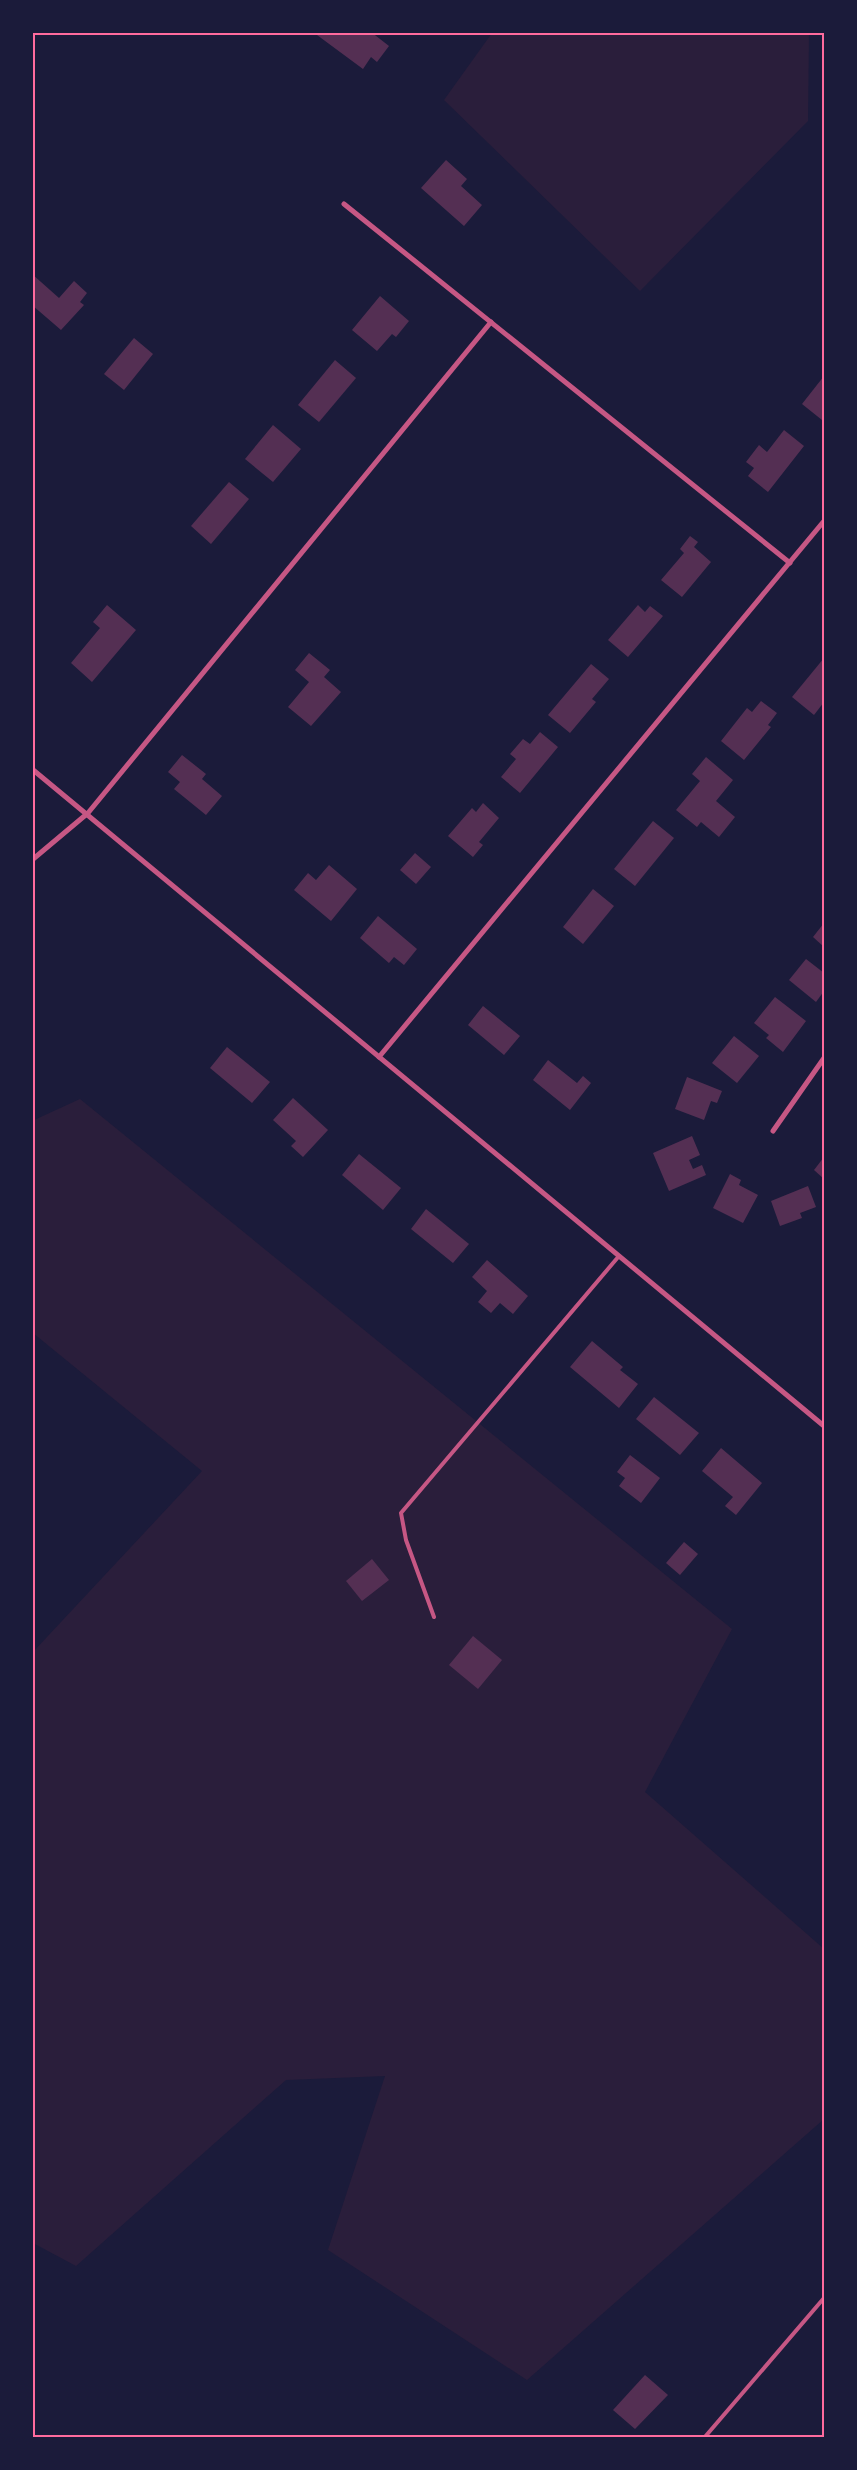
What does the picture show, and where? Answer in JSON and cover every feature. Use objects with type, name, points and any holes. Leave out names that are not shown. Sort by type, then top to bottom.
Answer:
[{"type":"street","points":[[344,204],[790,563]]},
{"type":"street","points":[[32,860],[88,813],[491,322]]},
{"type":"street","points":[[379,1058],[824,521]]},
{"type":"street","points":[[32,769],[88,813],[379,1058],[824,1426]]},
{"type":"street","points":[[773,1131],[824,1058]]},
{"type":"lane","points":[[434,1617],[406,1540],[401,1513],[619,1256]]},
{"type":"lane","points":[[704,2438],[824,2298]]},
{"type":"shaded area","points":[[492,33],[809,33],[808,121],[640,291],[444,100]]},
{"type":"shaded area","points":[[80,1099],[732,1629],[645,1792],[824,1949],[824,2119],[527,2380],[328,2250],[385,2076],[286,2080],[76,2266],[33,2243],[33,1652],[202,1471],[33,1333],[32,1121]]},
{"type":"building","points":[[319,32],[371,32],[389,46],[377,62],[371,57],[363,69],[317,35]]},
{"type":"building","points":[[446,160],[467,179],[461,186],[482,205],[464,226],[421,188]]},
{"type":"building","points":[[32,274],[59,298],[74,281],[87,293],[80,302],[84,305],[61,330],[32,305]]},
{"type":"building","points":[[380,296],[409,321],[396,337],[392,334],[377,351],[352,330]]},
{"type":"building","points":[[134,338],[153,354],[124,390],[104,374]]},
{"type":"building","points":[[335,360],[356,378],[319,422],[298,405]]},
{"type":"building","points":[[824,376],[824,417],[822,420],[802,404]]},
{"type":"building","points":[[273,425],[301,449],[273,482],[245,459]]},
{"type":"building","points":[[784,430],[804,446],[768,492],[748,476],[754,468],[746,462],[759,445],[767,452]]},
{"type":"building","points":[[229,482],[249,499],[211,544],[191,526]]},
{"type":"building","points":[[690,536],[698,542],[694,547],[711,562],[682,597],[661,580],[684,553],[680,549]]},
{"type":"building","points":[[107,605],[136,630],[92,682],[71,663],[100,628],[93,622]]},
{"type":"building","points":[[638,605],[645,612],[650,606],[663,616],[628,657],[608,640]]},
{"type":"building","points":[[309,653],[330,670],[324,677],[341,692],[311,726],[288,707],[309,682],[295,670]]},
{"type":"building","points":[[824,658],[824,702],[814,715],[792,697]]},
{"type":"building","points":[[591,664],[609,679],[592,699],[596,702],[570,733],[548,715]]},
{"type":"building","points":[[761,701],[777,713],[768,725],[771,727],[744,760],[721,741],[747,708],[752,712]]},
{"type":"building","points":[[540,732],[558,747],[520,793],[501,777],[516,759],[510,754],[523,739],[530,744]]},
{"type":"building","points":[[182,755],[206,774],[202,779],[222,796],[206,815],[174,789],[180,782],[168,772]]},
{"type":"building","points":[[706,757],[733,780],[716,801],[735,817],[719,837],[701,822],[697,827],[676,810],[700,781],[692,774]]},
{"type":"building","points":[[483,803],[499,818],[479,842],[483,845],[473,857],[448,836],[472,808],[476,812]]},
{"type":"building","points":[[653,821],[674,838],[635,886],[614,869]]},
{"type":"building","points":[[415,853],[431,867],[416,884],[400,870]]},
{"type":"building","points":[[329,865],[357,889],[331,921],[294,890],[308,873],[316,880]]},
{"type":"building","points":[[593,889],[614,906],[583,944],[563,927]]},
{"type":"building","points":[[378,916],[417,949],[404,965],[394,957],[389,963],[360,938]]},
{"type":"building","points":[[824,923],[824,947],[813,937]]},
{"type":"building","points":[[806,959],[824,973],[824,991],[816,1002],[789,980]]},
{"type":"building","points":[[775,997],[806,1021],[783,1052],[766,1038],[769,1035],[754,1023]]},
{"type":"building","points":[[483,1006],[520,1036],[504,1055],[468,1025]]},
{"type":"building","points":[[734,1036],[759,1056],[737,1083],[712,1063]]},
{"type":"building","points":[[227,1047],[270,1082],[252,1103],[210,1068]]},
{"type":"building","points":[[548,1060],[577,1083],[583,1076],[591,1083],[570,1110],[533,1080]]},
{"type":"building","points":[[687,1077],[722,1091],[717,1103],[711,1101],[704,1120],[675,1109]]},
{"type":"building","points":[[293,1098],[328,1130],[303,1157],[291,1146],[296,1141],[273,1120]]},
{"type":"building","points":[[692,1136],[700,1155],[689,1160],[693,1169],[702,1165],[706,1175],[669,1191],[653,1153]]},
{"type":"building","points":[[359,1154],[401,1188],[383,1210],[342,1175]]},
{"type":"building","points":[[824,1157],[824,1179],[814,1170]]},
{"type":"building","points":[[730,1174],[741,1180],[739,1185],[758,1195],[743,1223],[713,1208]]},
{"type":"building","points":[[808,1186],[816,1207],[800,1213],[802,1218],[780,1226],[771,1201]]},
{"type":"building","points":[[426,1209],[469,1244],[453,1263],[411,1229]]},
{"type":"building","points":[[487,1260],[528,1296],[513,1314],[500,1303],[491,1313],[478,1302],[487,1291],[472,1277]]},
{"type":"building","points":[[592,1341],[623,1367],[620,1370],[638,1384],[619,1408],[570,1367]]},
{"type":"building","points":[[654,1397],[699,1433],[680,1455],[636,1419]]},
{"type":"building","points":[[721,1448],[762,1483],[736,1515],[725,1506],[733,1497],[702,1471]]},
{"type":"building","points":[[630,1455],[660,1478],[641,1503],[619,1486],[625,1478],[617,1472]]},
{"type":"building","points":[[684,1542],[698,1554],[680,1575],[666,1563]]},
{"type":"building","points":[[372,1559],[389,1580],[362,1601],[346,1581]]},
{"type":"building","points":[[473,1636],[502,1660],[478,1689],[449,1665]]},
{"type":"building","points":[[645,2375],[668,2395],[635,2429],[613,2410]]}]
